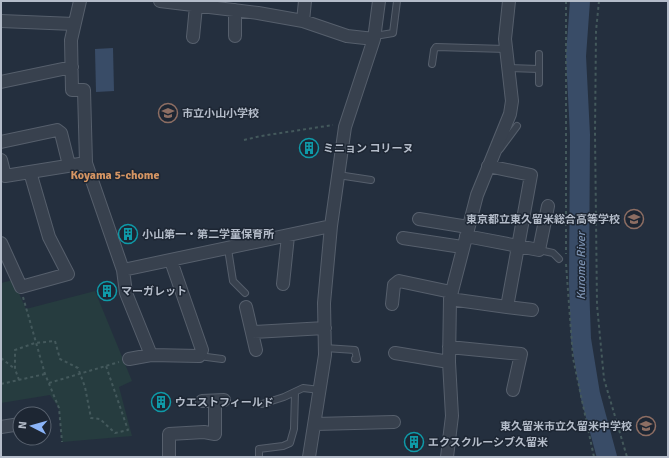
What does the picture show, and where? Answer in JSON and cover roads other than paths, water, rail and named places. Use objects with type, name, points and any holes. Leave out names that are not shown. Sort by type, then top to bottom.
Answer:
[{"type":"street","points":[[80,1],[71,40],[72,90],[84,90],[86,163],[123,270],[126,294],[151,355]]},
{"type":"street","points":[[160,1],[196,6],[229,7],[302,21],[347,36],[374,38]]},
{"type":"street","points":[[302,21],[305,1]]},
{"type":"street","points":[[309,457],[325,348],[324,303],[331,226],[338,175],[347,123],[374,38],[379,1]]},
{"type":"street","points":[[447,457],[452,416],[449,362],[451,295],[477,195],[510,114],[512,101],[506,49],[505,25],[509,1]]},
{"type":"street","points":[[194,37],[196,6]]},
{"type":"street","points":[[229,7],[235,36]]},
{"type":"street","points":[[1,21],[74,24]]},
{"type":"street","points":[[1,82],[72,67]]},
{"type":"street","points":[[1,142],[57,130],[61,133],[69,165]]},
{"type":"street","points":[[1,160],[3,177],[86,163]]},
{"type":"street","points":[[490,163],[531,175],[507,307]]},
{"type":"street","points":[[1,243],[4,262],[20,286],[68,274],[49,237],[30,172]]},
{"type":"street","points":[[403,238],[466,237],[539,250],[548,206]]},
{"type":"street","points":[[419,219],[466,237]]},
{"type":"street","points":[[123,270],[331,226]]},
{"type":"street","points":[[283,284],[288,236]]},
{"type":"street","points":[[129,359],[151,355],[199,356],[202,350],[171,261]]},
{"type":"street","points":[[392,304],[394,285],[399,281],[451,295],[507,307],[532,310]]},
{"type":"street","points":[[246,307],[256,350]]},
{"type":"street","points":[[252,332],[325,328]]},
{"type":"street","points":[[449,347],[521,354],[513,390]]},
{"type":"street","points":[[395,353],[449,362]]},
{"type":"street","points":[[169,457],[169,434],[204,432],[215,434],[219,401],[202,401]]},
{"type":"street","points":[[315,424],[394,422]]},
{"type":"street","points":[[1,427],[12,425]]},
{"type":"lane","points":[[374,38],[394,32],[398,1]]},
{"type":"lane","points":[[432,64],[434,50],[436,47],[506,49]]},
{"type":"lane","points":[[538,83],[539,54]]},
{"type":"lane","points":[[509,68],[539,69]]},
{"type":"lane","points":[[490,163],[517,126]]},
{"type":"lane","points":[[338,175],[371,180]]},
{"type":"lane","points":[[228,249],[233,281],[245,293]]},
{"type":"lane","points":[[539,250],[553,253],[559,259]]},
{"type":"lane","points":[[325,348],[352,348],[357,353],[357,359],[355,359]]},
{"type":"lane","points":[[199,356],[222,359]]},
{"type":"lane","points":[[262,404],[284,398],[303,388],[320,390]]},
{"type":"lane","points":[[259,457],[259,449],[283,446],[290,443],[294,429],[295,392]]},
{"type":"water","points":[[113,48],[114,91],[96,92],[95,49]]},
{"type":"waterway","name":"Kurome River","points":[[580,1],[576,56],[580,135],[579,284],[581,339],[590,394],[607,457]]},
{"type":"place","name":"市立小山小学校","points":[[168,113]]},
{"type":"place","name":"ミニョン コリーヌ","points":[[309,148]]},
{"type":"place","name":"東京都立東久留米総合高等学校","points":[[634,219]]},
{"type":"place","name":"小山第一・第二学童保育所","points":[[128,234]]},
{"type":"place","name":"マーガレット","points":[[107,291]]},
{"type":"place","name":"ウエストフィールド","points":[[161,402]]},
{"type":"place","name":"東久留米市立久留米中学校","points":[[646,426]]},
{"type":"place","name":"エクスクルーシブ久留米","points":[[414,442]]},
{"type":"district","name":"Koyama 5-chome","points":[[115,175]]}]
